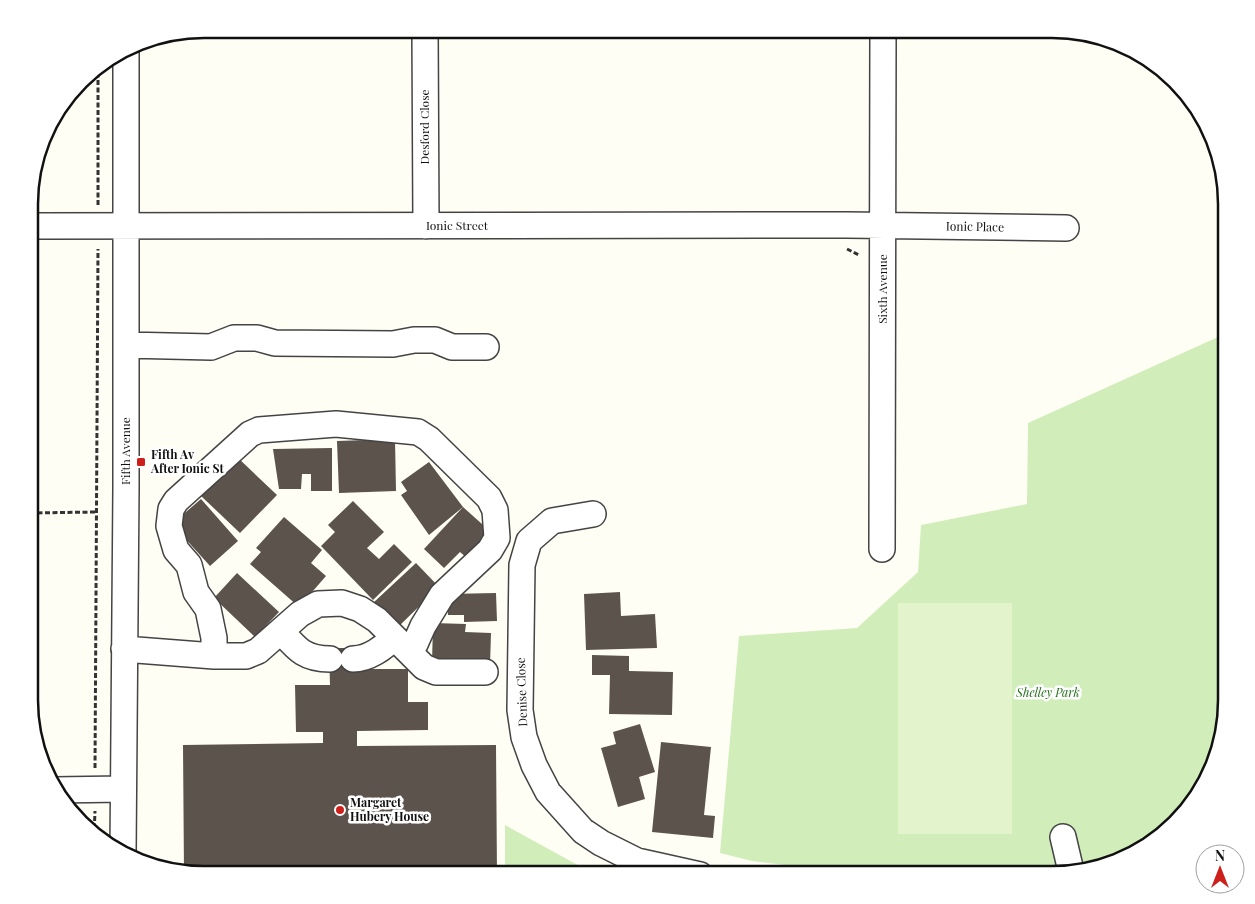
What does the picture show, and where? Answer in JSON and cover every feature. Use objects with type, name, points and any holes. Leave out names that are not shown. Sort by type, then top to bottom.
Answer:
[{"type":"street","name":"Desford Close","points":[[425,38],[426,226]]},
{"type":"street","name":"Sixth Avenue","points":[[882,549],[883,38]]},
{"type":"street","name":"Fifth Avenue","points":[[123,846],[126,57]]},
{"type":"street","name":"Ionic Street","points":[[38,226],[883,226]]},
{"type":"street","name":"Ionic Place","points":[[883,226],[1066,228]]},
{"type":"street","points":[[126,346],[211,346],[234,338],[257,338],[275,343],[393,344],[414,340],[435,340],[452,347],[486,347]]},
{"type":"street","points":[[214,656],[214,638],[208,609],[196,592],[189,565],[176,550],[169,526],[171,509],[176,501],[250,434],[259,430],[336,424],[418,432],[429,439],[489,498],[495,510],[497,538],[490,550],[442,595],[423,626],[416,644],[387,645],[358,660],[316,659],[296,649],[281,631]]},
{"type":"street","name":"Denise Close","points":[[593,514],[552,521],[529,541],[522,565],[520,710],[524,737],[534,765],[548,792],[583,831],[632,866]]},
{"type":"street","points":[[124,649],[214,656],[246,656],[258,651],[300,614],[318,604],[342,603],[360,609],[377,620],[424,667],[436,672],[485,672]]},
{"type":"street","points":[[64,790],[123,789]]},
{"type":"street","points":[[1063,837],[1070,865]]},
{"type":"path","points":[[95,776],[98,76]]},
{"type":"path","points":[[38,513],[96,512]]},
{"type":"green space","name":"Shelley Park","points":[[1217,337],[1217,712],[1209,754],[1195,784],[1183,802],[1169,818],[1144,839],[1105,858],[1073,865],[793,866],[752,861],[720,853],[739,636],[857,628],[918,572],[921,525],[1027,504],[1028,423]]},
{"type":"green space","points":[[898,603],[1012,603],[1012,834],[898,834]]},
{"type":"green space","points":[[505,825],[580,866],[505,866]]},
{"type":"building","points":[[395,439],[396,491],[339,493],[337,441]]},
{"type":"building","points":[[332,448],[332,491],[311,491],[311,474],[302,474],[301,489],[279,489],[273,449]]},
{"type":"building","points":[[237,457],[277,495],[240,533],[200,495]]},
{"type":"building","points":[[429,462],[463,507],[429,535],[401,495],[407,491],[401,482]]},
{"type":"building","points":[[201,499],[238,541],[210,566],[172,524]]},
{"type":"building","points":[[353,501],[384,532],[367,548],[379,559],[394,544],[412,562],[373,600],[321,546],[335,532],[328,525]]},
{"type":"building","points":[[463,507],[492,533],[468,559],[460,552],[444,568],[424,549]]},
{"type":"building","points":[[284,517],[322,550],[311,563],[326,576],[299,607],[250,564],[261,552],[256,548]]},
{"type":"building","points":[[416,563],[439,587],[397,628],[373,603]]},
{"type":"building","points":[[237,573],[279,612],[255,637],[214,598]]},
{"type":"building","points":[[620,592],[621,616],[655,614],[657,648],[586,650],[584,594]]},
{"type":"building","points":[[496,593],[497,621],[464,622],[464,615],[448,615],[447,594]]},
{"type":"building","points":[[433,623],[466,624],[465,632],[491,633],[490,665],[432,663]]},
{"type":"building","name":"Margaret Hubery House","points":[[329,648],[353,648],[353,669],[408,669],[408,702],[428,702],[428,730],[357,731],[357,746],[496,745],[497,866],[184,865],[183,745],[323,743],[323,732],[296,732],[295,685],[330,685]]},
{"type":"building","points":[[592,655],[629,656],[629,671],[673,672],[672,715],[609,714],[610,675],[592,675]]},
{"type":"building","points":[[640,724],[655,772],[639,777],[645,799],[618,807],[601,748],[616,744],[613,732]]},
{"type":"building","points":[[661,742],[711,747],[704,815],[715,816],[713,838],[652,832]]},
{"type":"place","name":"Fifth Av After Ionic St","points":[[141,462]]},
{"type":"place","name":"Margaret Hubery House","points":[[340,810]]}]
